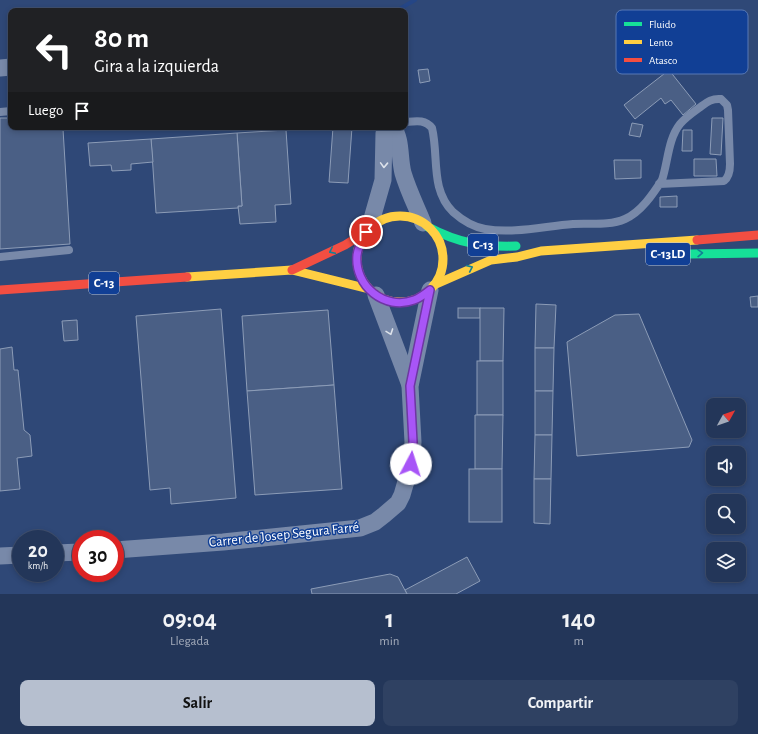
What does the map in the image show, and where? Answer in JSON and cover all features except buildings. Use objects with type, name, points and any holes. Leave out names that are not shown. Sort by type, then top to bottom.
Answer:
[{"type":"main road","name":"C-13","points":[[292,270],[345,245],[378,222],[401,216],[412,218],[446,237],[467,243],[484,246],[517,246],[540,251]]},
{"type":"main road","points":[[426,225],[434,234],[442,250],[442,269],[432,288]]},
{"type":"main road","points":[[367,231],[358,249],[357,268],[361,279],[372,292]]},
{"type":"main road","name":"C-13","points":[[0,290],[292,270],[372,292],[385,300],[404,302],[422,296],[432,288],[472,267],[491,260],[517,257],[540,251],[758,234]]},
{"type":"main road","points":[[578,249],[619,255]]},
{"type":"main road","name":"C-13LD","points":[[678,254],[758,253]]},
{"type":"street","points":[[367,231],[383,180],[384,133],[386,130]]},
{"type":"street","points":[[395,130],[398,134],[406,183],[426,225]]},
{"type":"street","name":"Carrer de Josep Segura Farré","points":[[124,549],[223,542],[360,528],[375,522],[398,503],[402,495],[411,464],[413,442],[410,386],[432,288]]},
{"type":"street","name":"Carrer de Josep Segura Farré","points":[[372,292],[410,386]]},
{"type":"street","points":[[0,556],[12,555]]},
{"type":"lane","points":[[408,122],[426,122],[432,128],[438,184],[444,200],[453,212],[478,228],[514,230],[620,221],[630,216],[651,196],[659,184],[665,170],[674,134],[681,123],[705,103],[711,100],[721,99],[727,106],[728,110],[730,171],[726,179],[724,181],[659,184]]},
{"type":"lane","points":[[0,257],[69,250]]},
{"type":"waterway","points":[[401,8],[415,0]]},
{"type":"traffic: fast","points":[[428,227],[450,237],[470,243],[492,246],[516,246]]},
{"type":"traffic: fast","points":[[690,254],[758,253]]},
{"type":"traffic: slow","points":[[400,216],[416,219],[424,223],[436,235],[440,243],[443,259],[440,275],[436,283],[424,295],[416,299],[400,302],[384,299],[376,295],[364,283],[360,275],[357,259],[360,243],[364,235],[376,223],[384,219],[400,216]]},
{"type":"traffic: slow","points":[[434,285],[491,260],[517,257],[541,251],[697,240]]},
{"type":"traffic: slow","points":[[187,277],[292,270],[369,289]]},
{"type":"traffic: jam","points":[[292,270],[345,245],[366,232]]},
{"type":"traffic: jam","points":[[697,240],[758,235]]},
{"type":"traffic: jam","points":[[0,290],[187,277]]},
{"type":"route","points":[[366,232],[360,243],[357,255],[357,268],[361,279],[372,293],[385,300],[404,302],[422,296],[430,290],[410,386],[413,442],[411,464]]}]
